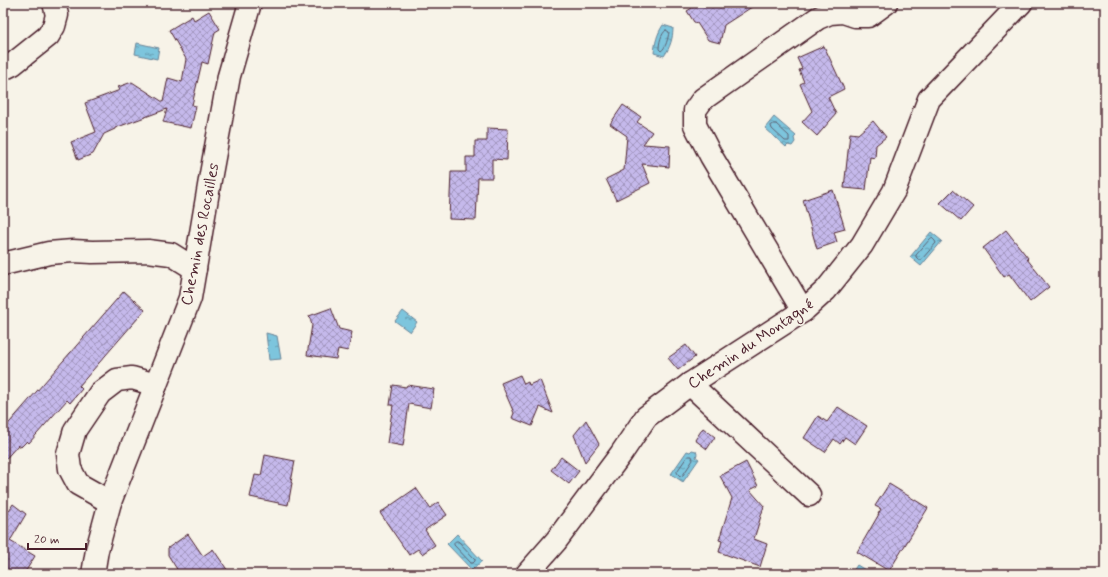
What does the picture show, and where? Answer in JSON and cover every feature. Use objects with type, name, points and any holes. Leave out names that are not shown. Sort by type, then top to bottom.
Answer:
[{"type":"street","points":[[3,69],[13,64],[48,36],[54,26],[57,15],[54,3]]},
{"type":"street","name":"Chemin des Rocailles","points":[[93,574],[97,550],[110,502],[190,298],[229,76],[250,3]]},
{"type":"street","points":[[803,311],[715,162],[695,125],[695,110],[703,99],[818,18],[830,13],[843,12],[855,16],[868,16],[886,3]]},
{"type":"street","name":"Chemin du Montagné","points":[[527,574],[556,541],[646,418],[690,384],[803,311],[826,290],[862,245],[894,191],[929,99],[1021,3]]},
{"type":"street","points":[[3,264],[49,253],[73,250],[92,252],[148,251],[171,254],[195,270]]},
{"type":"street","points":[[110,502],[78,484],[70,469],[68,454],[75,430],[100,393],[117,380],[132,378],[156,385]]},
{"type":"street","points":[[690,384],[810,495]]},
{"type":"water","points":[[663,25],[673,28],[671,43],[664,56],[654,53],[659,32]]},
{"type":"water","points":[[137,43],[159,48],[157,59],[135,54]]},
{"type":"water","points":[[774,117],[796,136],[794,138],[795,142],[792,146],[788,145],[786,147],[765,128]]},
{"type":"water","points":[[931,232],[942,241],[921,266],[910,257]]},
{"type":"water","points":[[403,311],[417,322],[410,332],[395,321]]},
{"type":"water","points":[[266,333],[277,336],[281,359],[269,360]]},
{"type":"water","points":[[692,450],[696,451],[696,457],[699,459],[683,482],[671,474],[687,451],[690,452]]},
{"type":"water","points":[[457,534],[482,561],[472,570],[447,544]]},
{"type":"water","points":[[857,565],[872,574],[851,574]]},
{"type":"building","points":[[700,3],[758,3],[724,25],[720,43],[708,40],[687,11]]},
{"type":"building","points":[[209,11],[220,29],[215,32],[208,64],[202,62],[192,105],[196,106],[191,128],[163,122],[167,109],[115,128],[104,134],[93,154],[78,160],[71,142],[96,132],[85,103],[120,90],[118,87],[132,82],[163,102],[168,78],[182,82],[186,59],[169,30],[192,16],[194,20]]},
{"type":"building","points":[[824,46],[844,89],[828,97],[836,114],[817,136],[802,122],[812,111],[800,84],[804,82],[799,70],[802,69],[797,58]]},
{"type":"building","points":[[623,105],[641,117],[637,122],[652,132],[643,144],[670,146],[669,167],[642,164],[650,183],[616,200],[606,179],[624,170],[627,136],[610,124]]},
{"type":"building","points":[[873,121],[886,137],[876,145],[875,158],[870,157],[866,190],[844,188],[850,133],[858,134]]},
{"type":"building","points":[[487,128],[508,129],[507,160],[492,159],[492,178],[478,178],[476,220],[449,219],[451,172],[466,172],[466,157],[475,157],[475,141],[487,141]]},
{"type":"building","points":[[833,190],[845,229],[834,232],[837,242],[817,249],[803,200]]},
{"type":"building","points":[[953,190],[973,207],[961,221],[940,203]]},
{"type":"building","points":[[1006,230],[1049,287],[1030,302],[1009,274],[1004,277],[983,248]]},
{"type":"building","points":[[124,291],[145,310],[79,386],[82,389],[70,403],[67,400],[29,443],[27,441],[21,447],[18,445],[3,462],[3,430]]},
{"type":"building","points":[[331,308],[339,329],[352,332],[348,351],[338,349],[336,359],[307,355],[312,325],[309,316]]},
{"type":"building","points":[[686,345],[695,357],[678,370],[668,358]]},
{"type":"building","points":[[520,375],[524,384],[528,382],[529,385],[540,380],[553,413],[540,407],[532,426],[512,418],[514,413],[501,383]]},
{"type":"building","points":[[393,385],[406,387],[407,385],[434,389],[431,408],[409,404],[403,446],[387,443],[393,405],[390,405]]},
{"type":"building","points":[[838,407],[867,426],[855,444],[845,437],[840,444],[834,439],[825,452],[804,438],[818,416],[827,422]]},
{"type":"building","points":[[586,420],[599,444],[585,462],[574,435]]},
{"type":"building","points":[[703,428],[715,437],[707,449],[695,440]]},
{"type":"building","points":[[265,455],[295,461],[288,505],[250,497],[255,475],[261,476]]},
{"type":"building","points":[[561,457],[579,471],[569,484],[551,470]]},
{"type":"building","points":[[746,462],[758,486],[750,490],[764,506],[754,539],[767,544],[760,567],[719,552],[722,541],[719,540],[732,498],[720,476]]},
{"type":"building","points":[[889,484],[928,508],[889,571],[857,552],[879,514],[881,509],[875,506]]},
{"type":"building","points":[[416,488],[430,508],[438,502],[447,515],[425,530],[435,545],[422,554],[418,549],[409,555],[380,513]]},
{"type":"building","points":[[13,504],[26,514],[10,541],[35,556],[24,574],[3,574],[3,520]]},
{"type":"building","points":[[188,534],[203,556],[213,549],[230,574],[180,574],[168,555],[168,548]]}]
